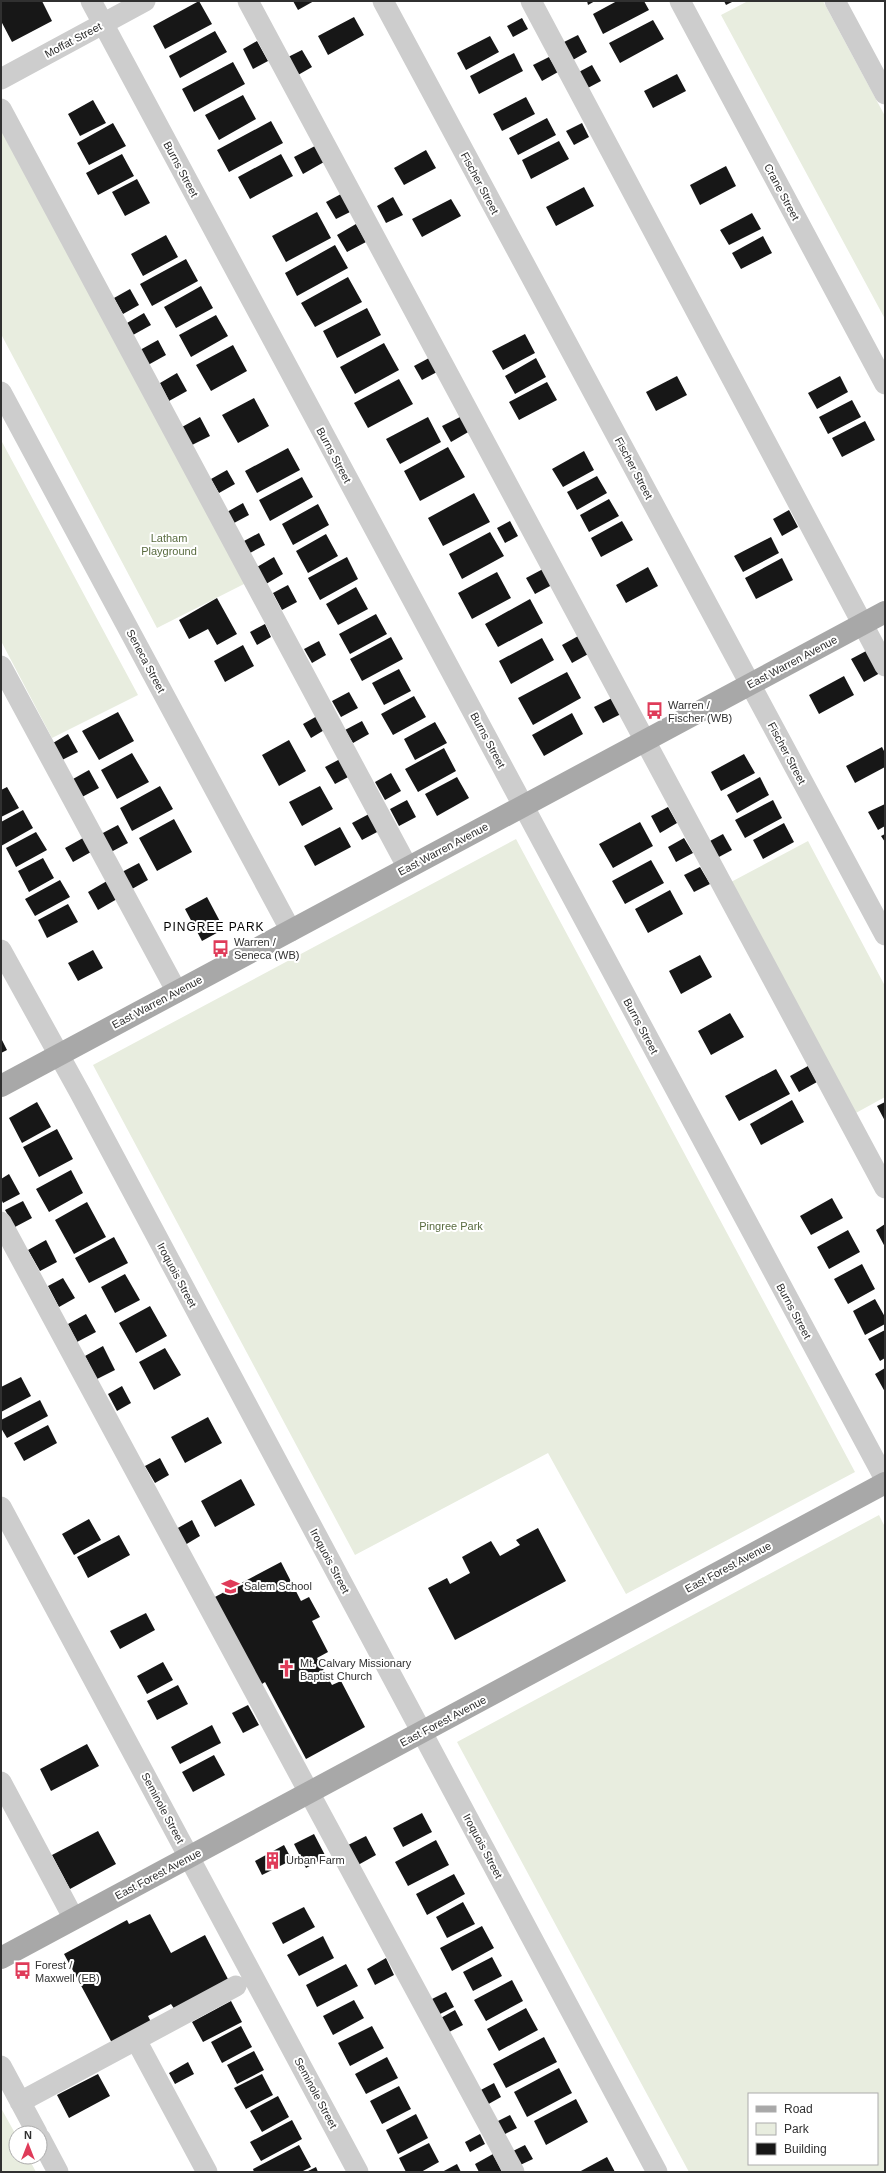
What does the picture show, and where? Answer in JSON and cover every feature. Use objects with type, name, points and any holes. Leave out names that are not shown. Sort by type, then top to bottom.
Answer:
[{"type":"main road","name":"East Warren Avenue","points":[[1,1086],[885,612]]},
{"type":"main road","name":"East Forest Avenue","points":[[1,1958],[885,1483]]},
{"type":"street","name":"Burns Street","points":[[91,1],[885,1479]]},
{"type":"street","name":"Moffat Street","points":[[1,78],[145,1]]},
{"type":"street","points":[[248,1],[646,740],[885,1188]]},
{"type":"street","name":"Fischer Street","points":[[383,1],[885,935]]},
{"type":"street","points":[[531,1],[885,666]]},
{"type":"street","name":"Crane Street","points":[[680,1],[885,384]]},
{"type":"street","points":[[835,1],[885,94]]},
{"type":"street","points":[[1,109],[408,868]]},
{"type":"street","name":"Seneca Street","points":[[1,392],[291,931]]},
{"type":"street","points":[[1,666],[177,992]]},
{"type":"street","name":"Iroquois Street","points":[[1,950],[59,1055],[657,2172]]},
{"type":"street","points":[[1,1222],[514,2172]]},
{"type":"street","name":"Seminole Street","points":[[1,1507],[358,2172]]},
{"type":"street","points":[[1,1782],[74,1919]]},
{"type":"street","points":[[12,2096],[136,2040],[236,1986]]},
{"type":"street","points":[[136,2040],[208,2172]]},
{"type":"street","points":[[1,2066],[12,2096],[32,2125]]},
{"type":"street","points":[[48,2153],[58,2172]]},
{"type":"green space","points":[[748,1],[823,1],[885,116],[885,319],[721,15]]},
{"type":"green space","name":"Latham Playground","points":[[1,129],[246,583],[157,628],[1,334]]},
{"type":"green space","points":[[1,440],[138,695],[52,738],[1,641]]},
{"type":"green space","name":"Pingree Park","points":[[516,839],[855,1472],[626,1594],[548,1453],[355,1555],[93,1065]]},
{"type":"green space","points":[[808,841],[885,986],[885,1097],[854,1114],[731,882]]},
{"type":"green space","points":[[879,1515],[885,1527],[885,2172],[689,2172],[457,1742]]},
{"type":"green space","points":[[1,2108],[10,2125],[8,2125],[8,2165],[32,2165],[36,2172],[1,2172]]},
{"type":"building","points":[[1,1],[42,1],[52,21],[12,42],[1,21]]},
{"type":"building","points":[[199,1],[212,24],[165,49],[153,26]]},
{"type":"building","points":[[293,1],[314,1],[298,10]]},
{"type":"building","points":[[587,1],[595,1],[588,5]]},
{"type":"building","points":[[617,1],[644,1],[649,10],[603,34],[593,14]]},
{"type":"building","points":[[724,1],[734,1],[726,5]]},
{"type":"building","points":[[354,17],[364,35],[328,55],[318,36]]},
{"type":"building","points":[[522,18],[528,29],[513,37],[507,26]]},
{"type":"building","points":[[653,20],[664,39],[620,63],[609,43]]},
{"type":"building","points":[[215,31],[227,52],[180,78],[169,56]]},
{"type":"building","points":[[578,35],[587,52],[571,61],[562,43]]},
{"type":"building","points":[[490,36],[499,52],[466,70],[457,53]]},
{"type":"building","points":[[257,41],[268,61],[253,69],[243,49]]},
{"type":"building","points":[[302,50],[312,67],[298,75],[288,57]]},
{"type":"building","points":[[514,53],[523,71],[479,94],[470,76]]},
{"type":"building","points":[[549,57],[558,72],[542,81],[533,65]]},
{"type":"building","points":[[233,62],[245,84],[194,112],[182,89]]},
{"type":"building","points":[[592,65],[601,81],[584,90],[575,74]]},
{"type":"building","points":[[677,74],[686,91],[653,108],[644,91]]},
{"type":"building","points":[[243,95],[256,119],[219,140],[205,115]]},
{"type":"building","points":[[526,97],[535,114],[502,131],[493,114]]},
{"type":"building","points":[[93,100],[106,123],[80,136],[68,114]]},
{"type":"building","points":[[547,118],[556,135],[518,155],[509,138]]},
{"type":"building","points":[[271,121],[283,143],[229,172],[217,150]]},
{"type":"building","points":[[113,123],[126,146],[89,165],[77,143]]},
{"type":"building","points":[[582,123],[589,137],[574,145],[566,131]]},
{"type":"building","points":[[559,141],[569,159],[531,179],[522,160]]},
{"type":"building","points":[[315,146],[324,162],[303,174],[294,157]]},
{"type":"building","points":[[426,150],[436,168],[404,185],[394,168]]},
{"type":"building","points":[[122,154],[134,176],[98,195],[86,173]]},
{"type":"building","points":[[281,154],[293,176],[250,199],[238,177]]},
{"type":"building","points":[[726,166],[736,186],[700,205],[690,185]]},
{"type":"building","points":[[137,179],[150,203],[125,216],[112,192]]},
{"type":"building","points":[[584,187],[594,206],[556,226],[546,207]]},
{"type":"building","points":[[341,194],[350,212],[336,219],[326,202]]},
{"type":"building","points":[[393,197],[403,215],[386,223],[377,206]]},
{"type":"building","points":[[451,199],[461,216],[422,237],[412,219]]},
{"type":"building","points":[[317,212],[331,238],[286,262],[272,236]]},
{"type":"building","points":[[752,213],[761,229],[729,245],[720,230]]},
{"type":"building","points":[[356,224],[366,242],[347,252],[337,235]]},
{"type":"building","points":[[166,235],[178,257],[143,276],[131,254]]},
{"type":"building","points":[[763,236],[772,253],[741,269],[732,253]]},
{"type":"building","points":[[335,245],[348,268],[297,296],[285,273]]},
{"type":"building","points":[[186,259],[198,281],[152,306],[140,284]]},
{"type":"building","points":[[348,277],[362,302],[315,327],[301,303]]},
{"type":"building","points":[[201,286],[213,308],[176,328],[164,307]]},
{"type":"building","points":[[130,289],[139,305],[123,314],[114,298]]},
{"type":"building","points":[[367,308],[381,335],[337,358],[323,331]]},
{"type":"building","points":[[144,313],[151,325],[133,335],[127,323]]},
{"type":"building","points":[[216,315],[228,336],[191,357],[179,335]]},
{"type":"building","points":[[525,334],[535,353],[503,370],[492,351]]},
{"type":"building","points":[[158,340],[166,355],[148,365],[140,350]]},
{"type":"building","points":[[384,343],[399,370],[355,394],[340,367]]},
{"type":"building","points":[[233,345],[247,371],[211,391],[196,365]]},
{"type":"building","points":[[429,358],[437,372],[422,380],[414,366]]},
{"type":"building","points":[[536,358],[546,377],[515,394],[505,376]]},
{"type":"building","points":[[177,373],[187,391],[169,401],[160,383]]},
{"type":"building","points":[[677,376],[687,395],[656,411],[646,392]]},
{"type":"building","points":[[840,376],[848,392],[817,409],[808,393]]},
{"type":"building","points":[[399,379],[413,404],[368,428],[354,403]]},
{"type":"building","points":[[547,382],[557,400],[519,420],[509,402]]},
{"type":"building","points":[[254,398],[269,426],[238,443],[222,415]]},
{"type":"building","points":[[852,400],[861,417],[828,434],[819,417]]},
{"type":"building","points":[[462,416],[470,431],[451,442],[442,426]]},
{"type":"building","points":[[200,417],[210,436],[192,445],[182,427]]},
{"type":"building","points":[[428,417],[441,442],[400,464],[386,439]]},
{"type":"building","points":[[865,421],[875,440],[842,457],[832,438]]},
{"type":"building","points":[[448,447],[465,477],[420,501],[404,471]]},
{"type":"building","points":[[288,448],[300,470],[257,493],[245,471]]},
{"type":"building","points":[[584,451],[594,470],[563,487],[552,469]]},
{"type":"building","points":[[227,470],[235,484],[219,493],[211,479]]},
{"type":"building","points":[[597,476],[607,493],[577,510],[567,492]]},
{"type":"building","points":[[302,477],[313,497],[270,521],[259,500]]},
{"type":"building","points":[[474,493],[490,522],[443,546],[428,518]]},
{"type":"building","points":[[609,499],[619,516],[589,532],[580,515]]},
{"type":"building","points":[[243,503],[249,515],[234,523],[227,512]]},
{"type":"building","points":[[318,504],[329,525],[293,545],[282,524]]},
{"type":"building","points":[[789,510],[798,527],[782,536],[773,519]]},
{"type":"building","points":[[510,521],[518,536],[505,543],[497,528]]},
{"type":"building","points":[[622,521],[633,540],[601,557],[591,538]]},
{"type":"building","points":[[490,532],[504,556],[462,579],[449,554]]},
{"type":"building","points":[[259,533],[265,545],[250,553],[244,541]]},
{"type":"building","points":[[326,534],[338,556],[308,573],[296,551]]},
{"type":"building","points":[[771,537],[779,553],[743,572],[734,556]]},
{"type":"building","points":[[274,557],[283,574],[266,584],[257,567]]},
{"type":"building","points":[[347,557],[358,579],[320,600],[308,578]]},
{"type":"building","points":[[782,558],[793,580],[756,599],[745,578]]},
{"type":"building","points":[[648,567],[658,586],[626,603],[616,585]]},
{"type":"building","points":[[543,569],[552,585],[535,594],[526,578]]},
{"type":"building","points":[[497,572],[511,598],[472,619],[458,593]]},
{"type":"building","points":[[288,585],[297,602],[282,610],[273,593]]},
{"type":"building","points":[[356,587],[368,609],[338,625],[326,604]]},
{"type":"building","points":[[217,598],[237,634],[217,645],[208,629],[189,639],[179,620]]},
{"type":"building","points":[[530,599],[543,623],[498,647],[485,624]]},
{"type":"building","points":[[376,614],[387,634],[350,654],[339,634]]},
{"type":"building","points":[[265,624],[271,637],[257,645],[250,632]]},
{"type":"building","points":[[580,635],[590,653],[572,663],[562,645]]},
{"type":"building","points":[[391,637],[403,659],[362,681],[350,659]]},
{"type":"building","points":[[542,638],[554,660],[511,684],[499,661]]},
{"type":"building","points":[[319,641],[326,655],[312,663],[304,649]]},
{"type":"building","points":[[243,645],[254,666],[225,682],[214,661]]},
{"type":"building","points":[[868,650],[880,673],[864,682],[851,659]]},
{"type":"building","points":[[399,669],[411,691],[384,705],[372,683]]},
{"type":"building","points":[[567,672],[581,698],[533,725],[518,698]]},
{"type":"building","points":[[844,676],[854,695],[819,714],[809,695]]},
{"type":"building","points":[[349,692],[358,708],[341,717],[332,701]]},
{"type":"building","points":[[414,696],[426,717],[393,735],[381,714]]},
{"type":"building","points":[[612,698],[621,714],[603,723],[594,707]]},
{"type":"building","points":[[118,712],[134,741],[99,760],[82,731]]},
{"type":"building","points":[[572,713],[583,734],[544,756],[532,735]]},
{"type":"building","points":[[319,715],[326,729],[311,738],[303,724]]},
{"type":"building","points":[[362,721],[369,734],[353,743],[345,730]]},
{"type":"building","points":[[435,722],[447,743],[415,760],[404,739]]},
{"type":"building","points":[[68,734],[78,752],[62,760],[53,743]]},
{"type":"building","points":[[289,740],[306,771],[279,786],[262,755]]},
{"type":"building","points":[[882,747],[885,753],[885,767],[855,783],[846,766]]},
{"type":"building","points":[[444,748],[456,771],[418,792],[405,769]]},
{"type":"building","points":[[132,753],[149,782],[117,799],[101,770]]},
{"type":"building","points":[[744,754],[755,773],[721,791],[711,772]]},
{"type":"building","points":[[340,759],[350,776],[335,784],[325,767]]},
{"type":"building","points":[[89,770],[99,788],[82,797],[73,779]]},
{"type":"building","points":[[391,773],[401,791],[385,800],[375,782]]},
{"type":"building","points":[[457,777],[469,798],[437,816],[425,794]]},
{"type":"building","points":[[760,777],[769,795],[737,813],[727,795]]},
{"type":"building","points":[[160,786],[173,809],[132,831],[120,808]]},
{"type":"building","points":[[320,786],[333,809],[302,826],[289,802]]},
{"type":"building","points":[[7,787],[19,808],[1,817],[1,790]]},
{"type":"building","points":[[407,800],[416,817],[399,826],[390,809]]},
{"type":"building","points":[[773,800],[782,818],[745,838],[735,820]]},
{"type":"building","points":[[885,804],[885,826],[878,830],[868,812]]},
{"type":"building","points":[[668,807],[677,823],[660,833],[651,816]]},
{"type":"building","points":[[23,810],[33,828],[1,846],[1,822]]},
{"type":"building","points":[[369,814],[379,831],[362,840],[352,823]]},
{"type":"building","points":[[174,819],[192,852],[157,871],[139,838]]},
{"type":"building","points":[[640,822],[653,846],[613,868],[599,844]]},
{"type":"building","points":[[784,823],[794,842],[763,859],[753,840]]},
{"type":"building","points":[[118,825],[128,843],[111,852],[101,834]]},
{"type":"building","points":[[340,827],[351,847],[315,866],[304,846]]},
{"type":"building","points":[[36,832],[47,850],[16,867],[6,848]]},
{"type":"building","points":[[723,834],[732,850],[717,858],[708,842]]},
{"type":"building","points":[[885,834],[885,842],[881,836]]},
{"type":"building","points":[[83,838],[91,852],[73,862],[65,848]]},
{"type":"building","points":[[684,838],[693,853],[676,862],[668,847]]},
{"type":"building","points":[[43,858],[54,878],[29,892],[18,871]]},
{"type":"building","points":[[651,860],[664,883],[625,904],[612,881]]},
{"type":"building","points":[[139,863],[148,880],[132,889],[122,872]]},
{"type":"building","points":[[700,867],[710,884],[694,892],[684,875]]},
{"type":"building","points":[[60,880],[70,897],[35,916],[25,899]]},
{"type":"building","points":[[107,881],[117,899],[98,910],[88,892]]},
{"type":"building","points":[[670,890],[683,914],[648,933],[635,909]]},
{"type":"building","points":[[207,897],[224,929],[202,941],[185,909]]},
{"type":"building","points":[[68,904],[78,922],[47,938],[38,920]]},
{"type":"building","points":[[93,950],[103,968],[78,981],[68,963]]},
{"type":"building","points":[[700,955],[712,977],[681,994],[669,971]]},
{"type":"building","points":[[730,1013],[744,1037],[711,1055],[698,1031]]},
{"type":"building","points":[[1,1038],[7,1050],[1,1053]]},
{"type":"building","points":[[808,1066],[817,1082],[799,1092],[790,1076]]},
{"type":"building","points":[[776,1069],[790,1094],[739,1121],[725,1096]]},
{"type":"building","points":[[792,1100],[804,1122],[761,1145],[750,1124]]},
{"type":"building","points":[[37,1102],[51,1127],[22,1143],[9,1118]]},
{"type":"building","points":[[885,1102],[885,1121],[877,1106]]},
{"type":"building","points":[[57,1129],[73,1159],[39,1177],[23,1147]]},
{"type":"building","points":[[71,1170],[83,1193],[49,1212],[36,1189]]},
{"type":"building","points":[[9,1174],[20,1194],[3,1203],[1,1199],[1,1179]]},
{"type":"building","points":[[832,1198],[843,1218],[811,1235],[800,1216]]},
{"type":"building","points":[[23,1201],[32,1218],[15,1227],[5,1210]]},
{"type":"building","points":[[87,1202],[106,1237],[74,1254],[55,1220]]},
{"type":"building","points":[[885,1224],[885,1247],[876,1230]]},
{"type":"building","points":[[848,1230],[860,1252],[829,1269],[817,1247]]},
{"type":"building","points":[[114,1237],[128,1263],[89,1283],[75,1258]]},
{"type":"building","points":[[46,1240],[57,1262],[40,1271],[28,1250]]},
{"type":"building","points":[[862,1264],[875,1289],[848,1304],[834,1279]]},
{"type":"building","points":[[125,1274],[140,1300],[115,1313],[101,1287]]},
{"type":"building","points":[[63,1278],[75,1298],[59,1307],[48,1286]]},
{"type":"building","points":[[875,1299],[885,1317],[885,1324],[865,1335],[853,1311]]},
{"type":"building","points":[[150,1306],[167,1336],[136,1353],[119,1323]]},
{"type":"building","points":[[86,1314],[96,1332],[77,1342],[68,1324]]},
{"type":"building","points":[[885,1330],[885,1358],[880,1361],[868,1339]]},
{"type":"building","points":[[103,1346],[115,1370],[97,1379],[85,1356]]},
{"type":"building","points":[[165,1348],[181,1375],[154,1390],[139,1362]]},
{"type":"building","points":[[885,1368],[885,1392],[875,1374]]},
{"type":"building","points":[[21,1377],[31,1396],[1,1412],[1,1387]]},
{"type":"building","points":[[122,1386],[131,1403],[117,1411],[108,1394]]},
{"type":"building","points":[[40,1400],[48,1416],[7,1438],[1,1428],[1,1420]]},
{"type":"building","points":[[208,1417],[222,1443],[185,1463],[171,1437]]},
{"type":"building","points":[[48,1425],[57,1443],[24,1461],[14,1443]]},
{"type":"building","points":[[160,1458],[169,1475],[155,1483],[145,1466]]},
{"type":"building","points":[[241,1479],[255,1505],[215,1527],[201,1501]]},
{"type":"building","points":[[89,1519],[101,1540],[74,1555],[62,1534]]},
{"type":"building","points":[[192,1520],[200,1536],[185,1545],[176,1529]]},
{"type":"building","points":[[538,1528],[566,1581],[455,1640],[428,1588],[447,1578],[450,1584],[470,1573],[462,1557],[491,1541],[500,1556],[520,1545],[516,1540]]},
{"type":"building","points":[[119,1535],[130,1555],[88,1578],[77,1557]]},
{"type":"building","name":"Mt. Calvary Missionary Baptist Church","points":[[281,1562],[301,1601],[309,1597],[320,1617],[312,1621],[328,1652],[317,1658],[332,1685],[341,1681],[365,1727],[306,1759],[265,1682],[259,1686],[213,1598]]},
{"type":"building","points":[[146,1613],[155,1630],[120,1649],[110,1631]]},
{"type":"building","points":[[163,1662],[173,1680],[147,1694],[137,1676]]},
{"type":"building","points":[[178,1685],[188,1704],[157,1720],[147,1701]]},
{"type":"building","points":[[248,1705],[259,1725],[243,1733],[232,1713]]},
{"type":"building","points":[[212,1725],[221,1743],[180,1764],[171,1747]]},
{"type":"building","points":[[87,1744],[99,1766],[51,1791],[40,1769]]},
{"type":"building","points":[[214,1755],[225,1775],[193,1792],[182,1772]]},
{"type":"building","points":[[422,1813],[432,1832],[403,1847],[393,1828]]},
{"type":"building","points":[[98,1831],[116,1864],[70,1889],[52,1855]]},
{"type":"building","points":[[314,1834],[326,1857],[306,1868],[294,1844]]},
{"type":"building","points":[[366,1836],[376,1855],[358,1865],[348,1845]]},
{"type":"building","points":[[436,1840],[449,1865],[408,1886],[395,1862]]},
{"type":"building","name":"Urban Farm","points":[[284,1845],[292,1860],[262,1875],[255,1861]]},
{"type":"building","points":[[454,1874],[465,1894],[427,1915],[416,1894]]},
{"type":"building","points":[[463,1902],[475,1924],[447,1938],[436,1917]]},
{"type":"building","points":[[304,1907],[315,1927],[283,1944],[272,1923]]},
{"type":"building","points":[[150,1914],[171,1953],[205,1935],[229,1981],[175,2010],[171,2004],[148,2016],[151,2022],[112,2043],[64,1954],[127,1920],[129,1924]]},
{"type":"building","points":[[482,1926],[494,1948],[452,1971],[440,1948]]},
{"type":"building","points":[[323,1936],[334,1958],[299,1976],[287,1955]]},
{"type":"building","points":[[492,1957],[502,1976],[473,1991],[463,1972]]},
{"type":"building","points":[[386,1958],[394,1975],[375,1985],[367,1969]]},
{"type":"building","points":[[346,1964],[358,1986],[317,2007],[306,1985]]},
{"type":"building","points":[[512,1980],[523,2001],[486,2021],[474,2000]]},
{"type":"building","points":[[446,1992],[454,2007],[438,2015],[430,2000]]},
{"type":"building","points":[[354,2000],[364,2018],[333,2035],[323,2016]]},
{"type":"building","points":[[231,2001],[242,2022],[203,2042],[192,2022]]},
{"type":"building","points":[[526,2008],[538,2030],[499,2051],[487,2029]]},
{"type":"building","points":[[455,2010],[463,2025],[447,2033],[439,2019]]},
{"type":"building","points":[[241,2026],[252,2047],[222,2063],[211,2042]]},
{"type":"building","points":[[372,2026],[384,2048],[350,2066],[338,2043]]},
{"type":"building","points":[[544,2037],[557,2062],[506,2088],[493,2064]]},
{"type":"building","points":[[254,2051],[264,2070],[237,2084],[227,2065]]},
{"type":"building","points":[[387,2057],[398,2078],[366,2094],[355,2074]]},
{"type":"building","points":[[188,2062],[194,2074],[175,2084],[169,2073]]},
{"type":"building","points":[[559,2068],[572,2093],[527,2117],[514,2092]]},
{"type":"building","points":[[98,2074],[110,2096],[69,2118],[57,2095]]},
{"type":"building","points":[[262,2074],[273,2095],[246,2109],[234,2088]]},
{"type":"building","points":[[494,2083],[501,2097],[485,2106],[477,2092]]},
{"type":"building","points":[[399,2086],[411,2109],[382,2124],[370,2101]]},
{"type":"building","points":[[278,2096],[289,2117],[262,2132],[250,2111]]},
{"type":"building","points":[[576,2099],[588,2122],[546,2145],[534,2121]]},
{"type":"building","points":[[416,2114],[428,2138],[398,2154],[386,2130]]},
{"type":"building","points":[[510,2115],[517,2128],[501,2136],[494,2123]]},
{"type":"building","points":[[292,2120],[302,2139],[261,2161],[250,2142]]},
{"type":"building","points":[[480,2134],[485,2144],[470,2152],[465,2142]]},
{"type":"building","points":[[429,2143],[439,2162],[421,2172],[406,2172],[399,2158]]},
{"type":"building","points":[[299,2145],[311,2167],[301,2172],[254,2172],[253,2169]]},
{"type":"building","points":[[525,2145],[533,2159],[518,2166],[511,2152]]},
{"type":"building","points":[[493,2154],[502,2172],[479,2172],[475,2164]]},
{"type":"building","points":[[607,2157],[615,2172],[579,2172]]},
{"type":"building","points":[[457,2164],[461,2172],[442,2172]]},
{"type":"building","points":[[316,2167],[318,2172],[306,2172]]},
{"type":"place","name":"Warren / Fischer (WB)","points":[[655,711]]},
{"type":"place","name":"Warren / Seneca (WB)","points":[[221,948]]},
{"type":"place","name":"Salem School","points":[[231,1586]]},
{"type":"place","name":"Mt. Calvary Missionary Baptist Church","points":[[287,1669]]},
{"type":"place","name":"Urban Farm","points":[[273,1860]]},
{"type":"place","name":"Forest / Maxwell (EB)","points":[[22,1971]]},
{"type":"district","name":"PINGREE PARK","points":[[214,927]]}]
